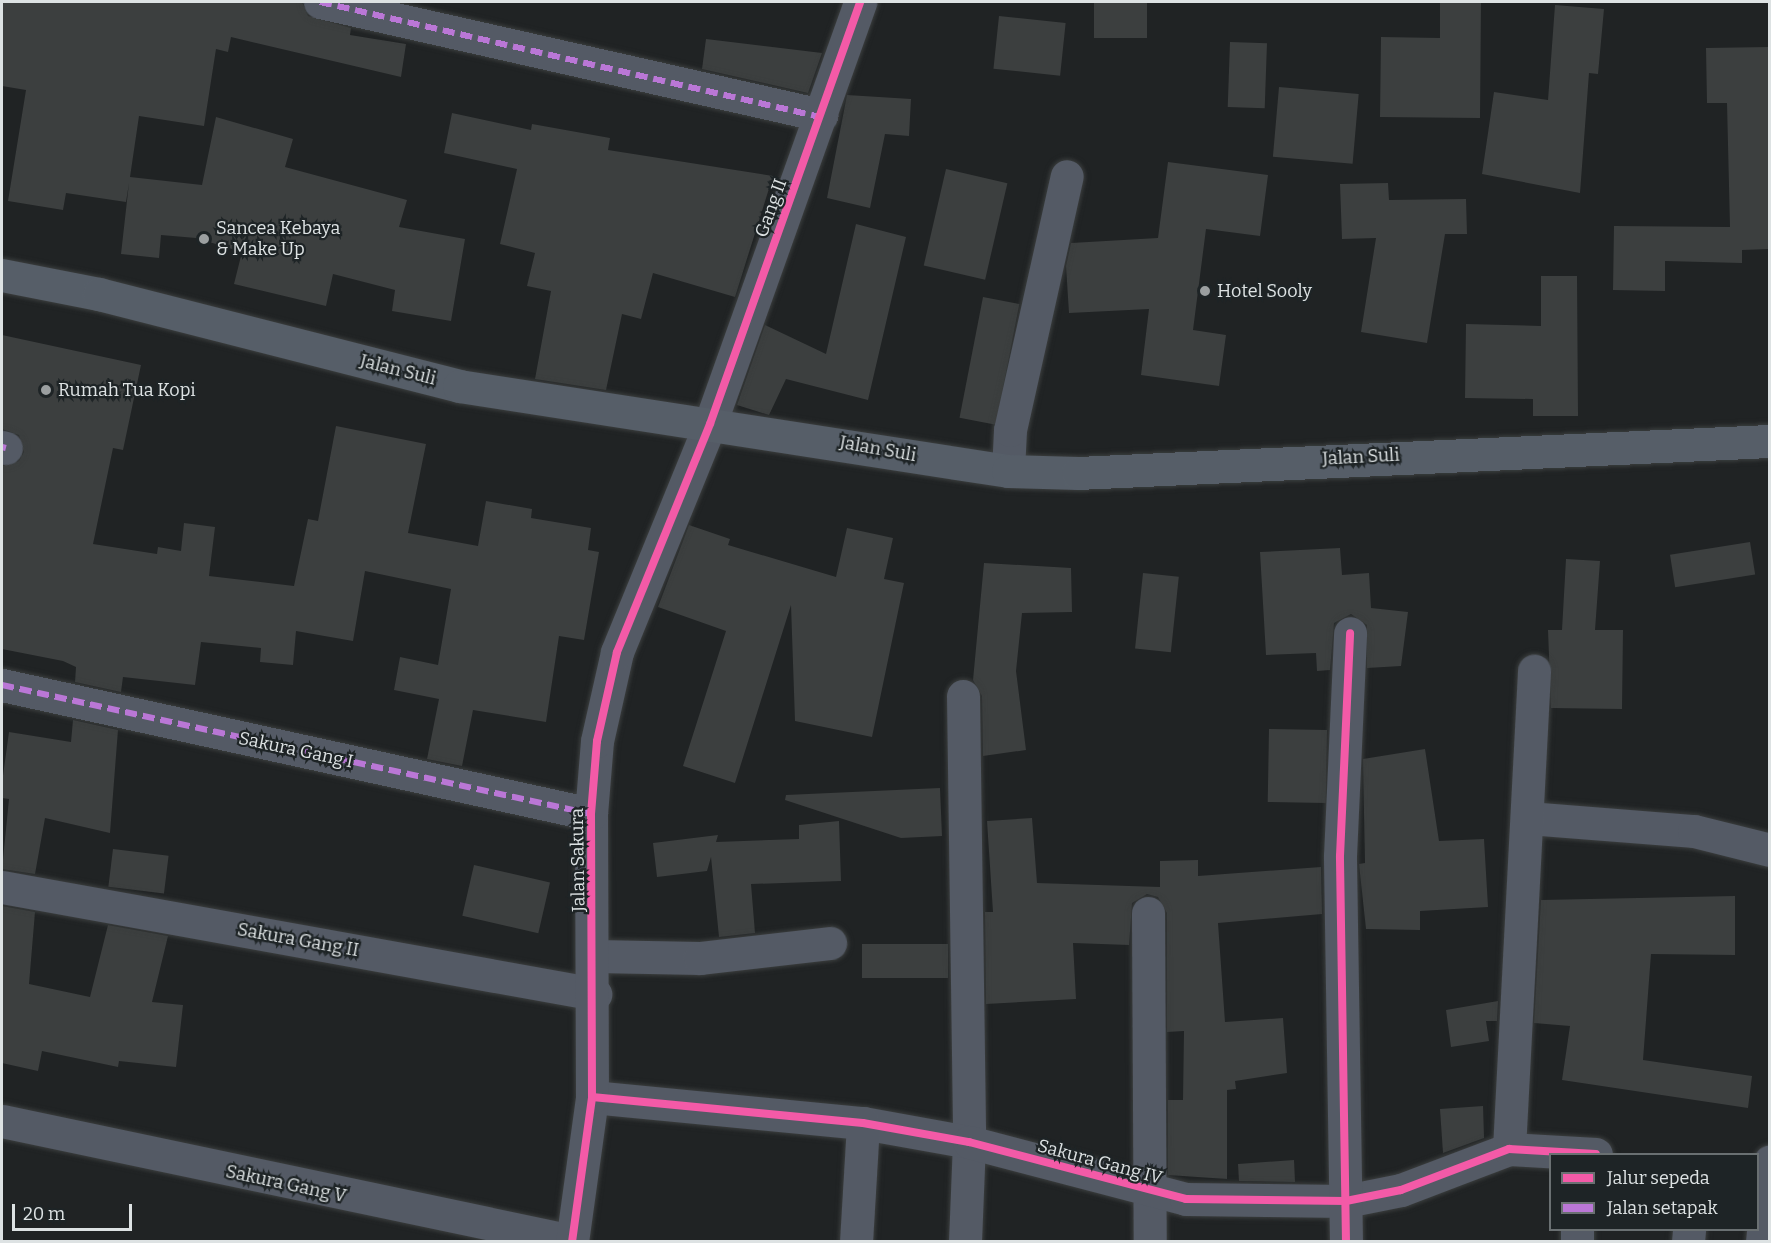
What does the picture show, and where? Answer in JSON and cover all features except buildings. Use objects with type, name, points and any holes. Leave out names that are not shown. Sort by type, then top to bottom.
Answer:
[{"type":"main road","name":"Jalan Suli","points":[[2,275],[99,294],[459,386],[1008,471],[1770,441]]},
{"type":"street","points":[[320,2],[821,115]]},
{"type":"street","name":"Gang II","points":[[710,424],[860,2]]},
{"type":"street","points":[[1008,471],[1010,430],[1067,176]]},
{"type":"street","name":"Jalan Sakura","points":[[572,1241],[592,1097],[595,956],[591,814],[597,741],[617,652],[710,424]]},
{"type":"street","points":[[1346,1242],[1340,856],[1350,633]]},
{"type":"street","points":[[1509,1149],[1534,671]]},
{"type":"street","name":"Sakura Gang I","points":[[2,685],[591,814]]},
{"type":"street","points":[[963,696],[969,1142],[965,1242]]},
{"type":"street","points":[[1528,818],[1694,831],[1770,850]]},
{"type":"street","name":"Sakura Gang II","points":[[2,887],[595,994]]},
{"type":"street","points":[[1148,913],[1152,1194],[1150,1242]]},
{"type":"street","points":[[595,956],[700,958],[830,942]]},
{"type":"street","name":"Sakura Gang IV","points":[[592,1097],[863,1123],[969,1142],[1152,1194],[1346,1201],[1401,1190],[1509,1149],[1569,1153]]},
{"type":"street","name":"Sakura Gang V","points":[[2,1121],[572,1241]]},
{"type":"street","points":[[856,1242],[863,1123]]},
{"type":"street","points":[[1762,1242],[1765,1175]]},
{"type":"marked path","points":[[320,2],[820,117]]},
{"type":"marked path","points":[[2,447],[6,448]]},
{"type":"marked path","points":[[2,685],[591,814]]},
{"type":"cycle path","points":[[572,1242],[592,1097],[591,814],[597,741],[617,652],[710,424],[860,2]]},
{"type":"cycle path","points":[[1346,1242],[1340,856],[1350,633]]},
{"type":"cycle path","points":[[592,1097],[863,1123],[969,1142],[1186,1199],[1346,1201],[1401,1190],[1509,1149],[1579,1153]]},
{"type":"place","name":"Sancea Kebaya & Make Up","points":[[204,239]]},
{"type":"place","name":"Hotel Sooly","points":[[1205,291]]},
{"type":"place","name":"Rumah Tua Kopi","points":[[46,390]]}]
